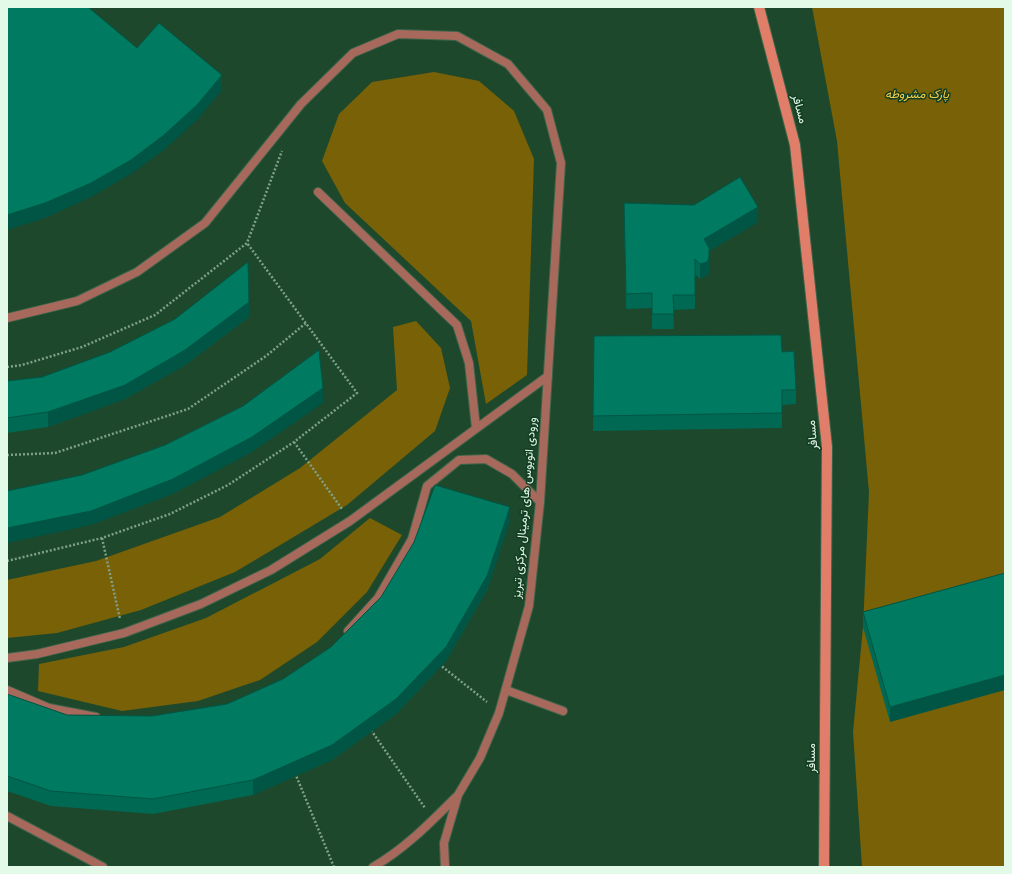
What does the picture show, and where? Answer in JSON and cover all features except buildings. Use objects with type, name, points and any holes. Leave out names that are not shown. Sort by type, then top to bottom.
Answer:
[{"type":"main road","name":"مسافر","points":[[759,7],[795,145],[827,447],[824,867]]},
{"type":"lane","name":"ورودی اتوبوس های ترمینال مرکزی تبریز","points":[[7,318],[77,301],[137,272],[205,223],[301,104],[353,52],[398,34],[457,36],[508,64],[547,110],[561,163],[540,502],[528,606],[499,713],[480,758],[458,795],[444,843],[445,867]]},
{"type":"lane","points":[[318,192],[457,325],[470,363],[476,428]]},
{"type":"lane","points":[[7,658],[37,654],[124,633],[201,604],[271,570],[350,521],[548,376]]},
{"type":"lane","points":[[344,635],[378,598],[412,539],[427,486],[459,460],[486,459],[512,474],[540,502]]},
{"type":"lane","points":[[7,690],[49,708],[102,718]]},
{"type":"lane","points":[[506,690],[564,711]]},
{"type":"lane","points":[[373,867],[391,857],[433,820],[458,795]]},
{"type":"lane","points":[[7,816],[103,867]]},
{"type":"path","points":[[7,367],[22,365],[82,348],[155,316],[247,243],[284,148]]},
{"type":"path","points":[[7,561],[102,538],[170,514],[228,485],[294,442],[357,393],[247,243]]},
{"type":"path","points":[[7,455],[55,453],[188,410],[266,356],[306,323]]},
{"type":"path","points":[[294,442],[350,521]]},
{"type":"path","points":[[102,538],[124,633]]},
{"type":"path","points":[[436,662],[499,713]]},
{"type":"path","points":[[369,727],[433,820]]},
{"type":"path","points":[[292,766],[334,867]]},
{"type":"green space","name":"پارک مشروطه","points":[[812,7],[1005,7],[1005,867],[862,867],[853,732],[863,627],[869,492],[837,141]]},
{"type":"green space","points":[[434,72],[479,81],[514,111],[534,159],[527,375],[486,404],[471,321],[345,203],[322,161],[339,114],[372,82]]},
{"type":"green space","points":[[416,321],[441,348],[450,388],[435,431],[347,505],[235,572],[141,610],[57,633],[7,638],[7,580],[96,561],[220,517],[300,468],[397,390],[393,327]]},
{"type":"green space","points":[[370,518],[402,535],[367,592],[317,642],[260,680],[198,701],[122,711],[38,691],[39,664],[124,647],[206,618],[320,559]]}]
